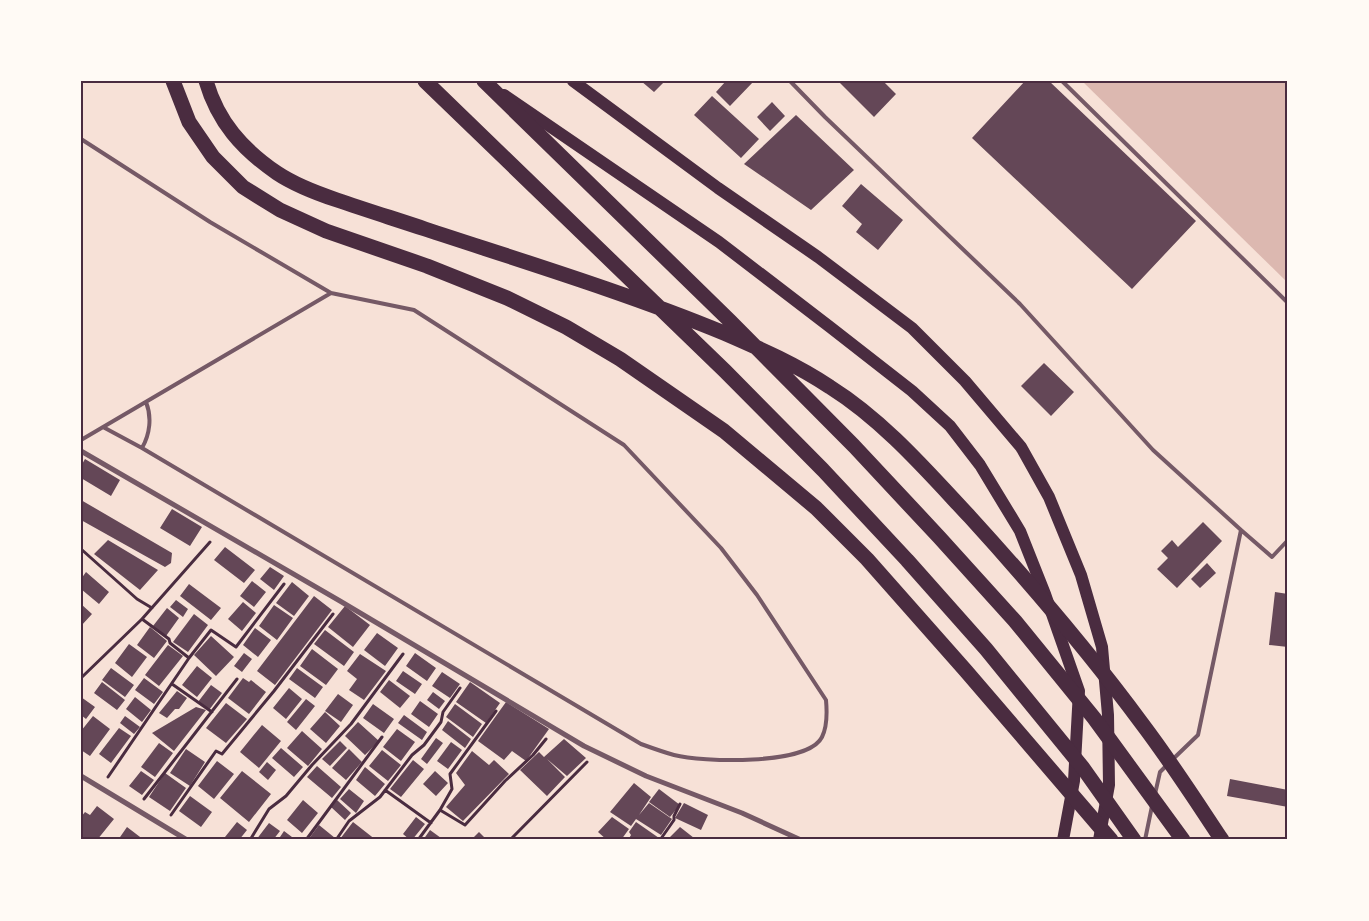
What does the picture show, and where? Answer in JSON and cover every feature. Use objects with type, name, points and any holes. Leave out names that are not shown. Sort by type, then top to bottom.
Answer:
[{"type":"highway","points":[[173,81],[189,122],[214,158],[242,187],[280,210],[326,231],[426,266],[507,298],[566,327],[620,359],[724,431],[816,508],[867,558],[1111,840]]},
{"type":"highway","points":[[206,81],[211,99],[227,127],[251,153],[287,179],[334,199],[647,304],[723,333],[790,362],[831,387],[863,410],[898,442],[944,489],[1018,570],[1143,726],[1222,840]]},
{"type":"highway","points":[[425,81],[726,371],[823,470],[907,560],[998,664],[1083,768],[1134,840]]},
{"type":"highway","points":[[483,81],[730,321],[940,536],[1015,621],[1094,718],[1183,840]]},
{"type":"main road","points":[[483,81],[719,242],[912,391],[950,426],[974,457],[1020,531],[1045,594],[1079,691],[1074,781],[1063,840]]},
{"type":"main road","points":[[573,81],[718,188],[818,257],[912,328],[965,381],[1021,447],[1049,497],[1081,575],[1102,647],[1108,715],[1109,785],[1099,840]]},
{"type":"street","points":[[81,451],[220,530],[584,746],[646,776],[742,813],[801,840]]},
{"type":"street","points":[[81,776],[187,840]]},
{"type":"lane","points":[[790,81],[825,118],[1020,304],[1153,450],[1272,557],[1288,540]]},
{"type":"lane","points":[[1062,81],[1288,303]]},
{"type":"lane","points":[[81,139],[210,222],[331,293],[414,310],[624,445],[721,548],[757,595],[826,700],[827,713],[822,738],[810,749],[764,759],[694,758],[674,755],[642,744],[142,448],[103,427]]},
{"type":"lane","points":[[81,440],[331,293]]},
{"type":"lane","points":[[142,448],[147,435],[150,417],[146,402]]},
{"type":"lane","points":[[1146,840],[1160,772],[1198,736],[1241,530]]},
{"type":"path","points":[[81,678],[152,608],[220,530]]},
{"type":"path","points":[[81,549],[137,599],[152,608]]},
{"type":"path","points":[[100,788],[189,658],[211,630],[236,647],[288,578]]},
{"type":"path","points":[[164,826],[216,751],[222,754],[337,610]]},
{"type":"path","points":[[142,618],[169,639],[170,643],[189,658]]},
{"type":"path","points":[[250,840],[269,809],[286,796],[351,724],[405,653]]},
{"type":"path","points":[[136,809],[237,679]]},
{"type":"path","points":[[336,840],[349,821],[380,797],[412,755],[424,745],[441,722],[443,712],[464,682]]},
{"type":"path","points":[[172,684],[212,712]]},
{"type":"path","points":[[418,840],[440,810],[452,789],[450,774],[497,709]]},
{"type":"path","points":[[440,810],[465,825],[533,755],[552,732]]},
{"type":"path","points":[[306,840],[382,737]]},
{"type":"path","points":[[510,840],[588,761]]},
{"type":"path","points":[[385,790],[431,823]]},
{"type":"path","points":[[660,840],[674,820],[681,802]]},
{"type":"shaded area","points":[[1082,81],[1288,81],[1288,283]]},
{"type":"building","points":[[641,81],[665,81],[654,92]]},
{"type":"building","points":[[726,81],[754,81],[730,106],[716,92]]},
{"type":"building","points":[[838,81],[883,81],[896,94],[874,117]]},
{"type":"building","points":[[1025,81],[1049,81],[1196,221],[1132,289],[972,138]]},
{"type":"building","points":[[712,96],[759,139],[741,158],[694,115]]},
{"type":"building","points":[[772,102],[785,116],[770,131],[757,117]]},
{"type":"building","points":[[796,115],[854,170],[811,210],[744,164]]},
{"type":"building","points":[[861,184],[903,220],[878,250],[856,232],[862,224],[842,206]]},
{"type":"building","points":[[1044,363],[1074,392],[1051,416],[1021,386]]},
{"type":"building","points":[[85,459],[120,480],[111,496],[81,478],[81,466]]},
{"type":"building","points":[[81,500],[172,553],[171,563],[165,567],[81,520]]},
{"type":"building","points":[[172,509],[202,527],[190,546],[160,528]]},
{"type":"building","points":[[1203,522],[1222,541],[1177,588],[1157,569],[1168,558],[1161,551],[1172,540],[1178,547]]},
{"type":"building","points":[[108,540],[158,570],[140,590],[94,554]]},
{"type":"building","points":[[225,547],[255,570],[244,583],[214,560]]},
{"type":"building","points":[[1207,563],[1216,573],[1200,588],[1191,579]]},
{"type":"building","points":[[270,567],[284,576],[274,590],[260,579]]},
{"type":"building","points":[[86,572],[109,592],[99,604],[81,589],[81,579]]},
{"type":"building","points":[[252,581],[266,592],[254,607],[240,596]]},
{"type":"building","points":[[292,582],[309,596],[294,616],[276,603]]},
{"type":"building","points":[[189,584],[221,608],[211,620],[180,596]]},
{"type":"building","points":[[1275,592],[1288,594],[1288,647],[1269,645]]},
{"type":"building","points":[[314,596],[332,610],[275,685],[257,671]]},
{"type":"building","points":[[176,600],[188,609],[183,617],[170,607]]},
{"type":"building","points":[[243,602],[256,613],[242,631],[228,619]]},
{"type":"building","points":[[81,604],[92,614],[81,626]]},
{"type":"building","points":[[274,605],[293,618],[277,640],[259,626]]},
{"type":"building","points":[[345,606],[370,625],[353,647],[328,627]]},
{"type":"building","points":[[167,608],[179,618],[166,636],[153,626]]},
{"type":"building","points":[[194,614],[208,625],[188,652],[173,642]]},
{"type":"building","points":[[150,627],[167,641],[154,658],[137,645]]},
{"type":"building","points":[[255,628],[271,640],[258,657],[243,645]]},
{"type":"building","points":[[325,630],[354,652],[344,666],[314,644]]},
{"type":"building","points":[[377,633],[398,648],[385,666],[364,650]]},
{"type":"building","points":[[211,636],[234,657],[216,676],[194,655]]},
{"type":"building","points":[[129,644],[147,657],[132,677],[115,663]]},
{"type":"building","points":[[168,645],[183,656],[159,686],[145,675]]},
{"type":"building","points":[[312,649],[338,669],[326,685],[300,666]]},
{"type":"building","points":[[244,653],[252,659],[242,672],[234,666]]},
{"type":"building","points":[[415,653],[436,668],[427,681],[406,666]]},
{"type":"building","points":[[360,654],[386,671],[364,700],[349,690],[357,679],[347,671]]},
{"type":"building","points":[[197,666],[212,678],[197,697],[182,685]]},
{"type":"building","points":[[111,668],[134,685],[125,697],[102,680]]},
{"type":"building","points":[[297,668],[323,687],[315,698],[289,679]]},
{"type":"building","points":[[403,671],[422,684],[415,694],[396,681]]},
{"type":"building","points":[[442,672],[460,684],[450,698],[432,686]]},
{"type":"building","points":[[144,678],[163,692],[154,704],[135,690]]},
{"type":"building","points":[[243,678],[249,682],[251,680],[266,692],[249,714],[228,698]]},
{"type":"building","points":[[389,680],[410,696],[400,708],[380,692]]},
{"type":"building","points":[[102,682],[125,700],[117,710],[94,693]]},
{"type":"building","points":[[470,682],[500,703],[486,723],[456,702]]},
{"type":"building","points":[[211,685],[222,693],[209,710],[198,702]]},
{"type":"building","points":[[289,688],[302,699],[286,719],[273,708]]},
{"type":"building","points":[[177,691],[187,698],[179,709],[175,709],[167,718],[159,713]]},
{"type":"building","points":[[433,692],[445,701],[439,709],[427,700]]},
{"type":"building","points":[[338,694],[353,705],[341,722],[325,711]]},
{"type":"building","points":[[81,697],[95,707],[86,719],[81,715]]},
{"type":"building","points":[[135,697],[151,710],[142,722],[126,709]]},
{"type":"building","points":[[306,699],[315,706],[296,730],[287,722]]},
{"type":"building","points":[[420,701],[438,714],[429,727],[411,714]]},
{"type":"building","points":[[506,702],[549,729],[526,761],[512,751],[504,760],[478,741]]},
{"type":"building","points":[[226,703],[247,719],[226,743],[206,728]]},
{"type":"building","points":[[373,704],[394,719],[384,733],[363,718]]},
{"type":"building","points":[[455,704],[482,724],[473,737],[446,717]]},
{"type":"building","points":[[196,707],[206,710],[174,751],[152,733]]},
{"type":"building","points":[[325,712],[340,726],[326,743],[310,729]]},
{"type":"building","points":[[404,715],[427,732],[422,740],[398,723]]},
{"type":"building","points":[[93,716],[110,729],[90,756],[81,750],[81,731]]},
{"type":"building","points":[[125,716],[140,727],[134,734],[120,723]]},
{"type":"building","points":[[448,721],[471,739],[465,748],[442,730]]},
{"type":"building","points":[[358,722],[379,741],[365,755],[345,736]]},
{"type":"building","points":[[262,725],[281,741],[259,768],[240,752]]},
{"type":"building","points":[[119,728],[131,736],[111,763],[99,754]]},
{"type":"building","points":[[397,729],[415,742],[401,761],[383,747]]},
{"type":"building","points":[[302,731],[322,749],[308,766],[287,748]]},
{"type":"building","points":[[436,738],[443,743],[427,764],[421,759]]},
{"type":"building","points":[[564,739],[586,758],[567,776],[547,759],[565,777],[547,796],[520,770],[539,752],[544,757]]},
{"type":"building","points":[[340,741],[347,748],[330,766],[322,759]]},
{"type":"building","points":[[451,742],[462,750],[448,769],[437,761]]},
{"type":"building","points":[[159,743],[173,753],[155,777],[141,767]]},
{"type":"building","points":[[281,748],[303,767],[294,777],[272,758]]},
{"type":"building","points":[[186,749],[205,762],[190,786],[170,773]]},
{"type":"building","points":[[349,749],[362,762],[346,780],[332,768]]},
{"type":"building","points":[[382,750],[401,765],[388,781],[369,766]]},
{"type":"building","points":[[472,751],[489,765],[494,760],[509,774],[463,821],[446,807],[465,785],[456,773]]},
{"type":"building","points":[[413,760],[424,769],[401,797],[390,789]]},
{"type":"building","points":[[217,761],[234,774],[214,799],[198,786]]},
{"type":"building","points":[[267,762],[276,770],[268,780],[259,772]]},
{"type":"building","points":[[317,766],[341,787],[332,798],[307,777]]},
{"type":"building","points":[[365,767],[385,784],[375,796],[356,780]]},
{"type":"building","points":[[141,771],[154,780],[142,795],[129,786]]},
{"type":"building","points":[[242,771],[271,794],[249,822],[220,798]]},
{"type":"building","points":[[435,771],[448,783],[436,796],[423,784]]},
{"type":"building","points":[[165,773],[186,788],[170,811],[149,797]]},
{"type":"building","points":[[1230,779],[1288,790],[1288,807],[1227,796]]},
{"type":"building","points":[[634,783],[651,797],[639,815],[649,803],[672,819],[661,835],[636,819],[631,826],[610,812]]},
{"type":"building","points":[[349,789],[364,801],[356,813],[340,799]]},
{"type":"building","points":[[659,789],[680,805],[670,817],[649,802]]},
{"type":"building","points":[[190,796],[212,812],[201,827],[179,811]]},
{"type":"building","points":[[303,800],[318,813],[302,833],[287,820]]},
{"type":"building","points":[[337,800],[351,813],[345,820],[331,807]]},
{"type":"building","points":[[684,803],[708,815],[701,830],[675,818]]},
{"type":"building","points":[[97,806],[114,819],[97,840],[81,840],[81,817],[85,812],[90,815]]},
{"type":"building","points":[[416,817],[425,824],[410,840],[403,834]]},
{"type":"building","points":[[612,817],[629,829],[621,840],[607,840],[598,832]]},
{"type":"building","points":[[237,822],[247,830],[239,840],[228,840],[225,837]]},
{"type":"building","points":[[353,822],[376,840],[341,840]]},
{"type":"building","points":[[636,822],[659,838],[657,840],[628,840],[631,835],[629,832]]},
{"type":"building","points":[[269,823],[280,831],[273,840],[256,840]]},
{"type":"building","points":[[319,825],[335,838],[334,840],[308,840]]},
{"type":"building","points":[[127,827],[144,840],[118,840]]},
{"type":"building","points":[[680,827],[694,838],[693,840],[674,840],[670,837]]},
{"type":"building","points":[[430,830],[441,838],[440,840],[423,840]]},
{"type":"building","points":[[284,831],[296,840],[278,840]]},
{"type":"building","points":[[479,832],[487,840],[471,840]]}]
